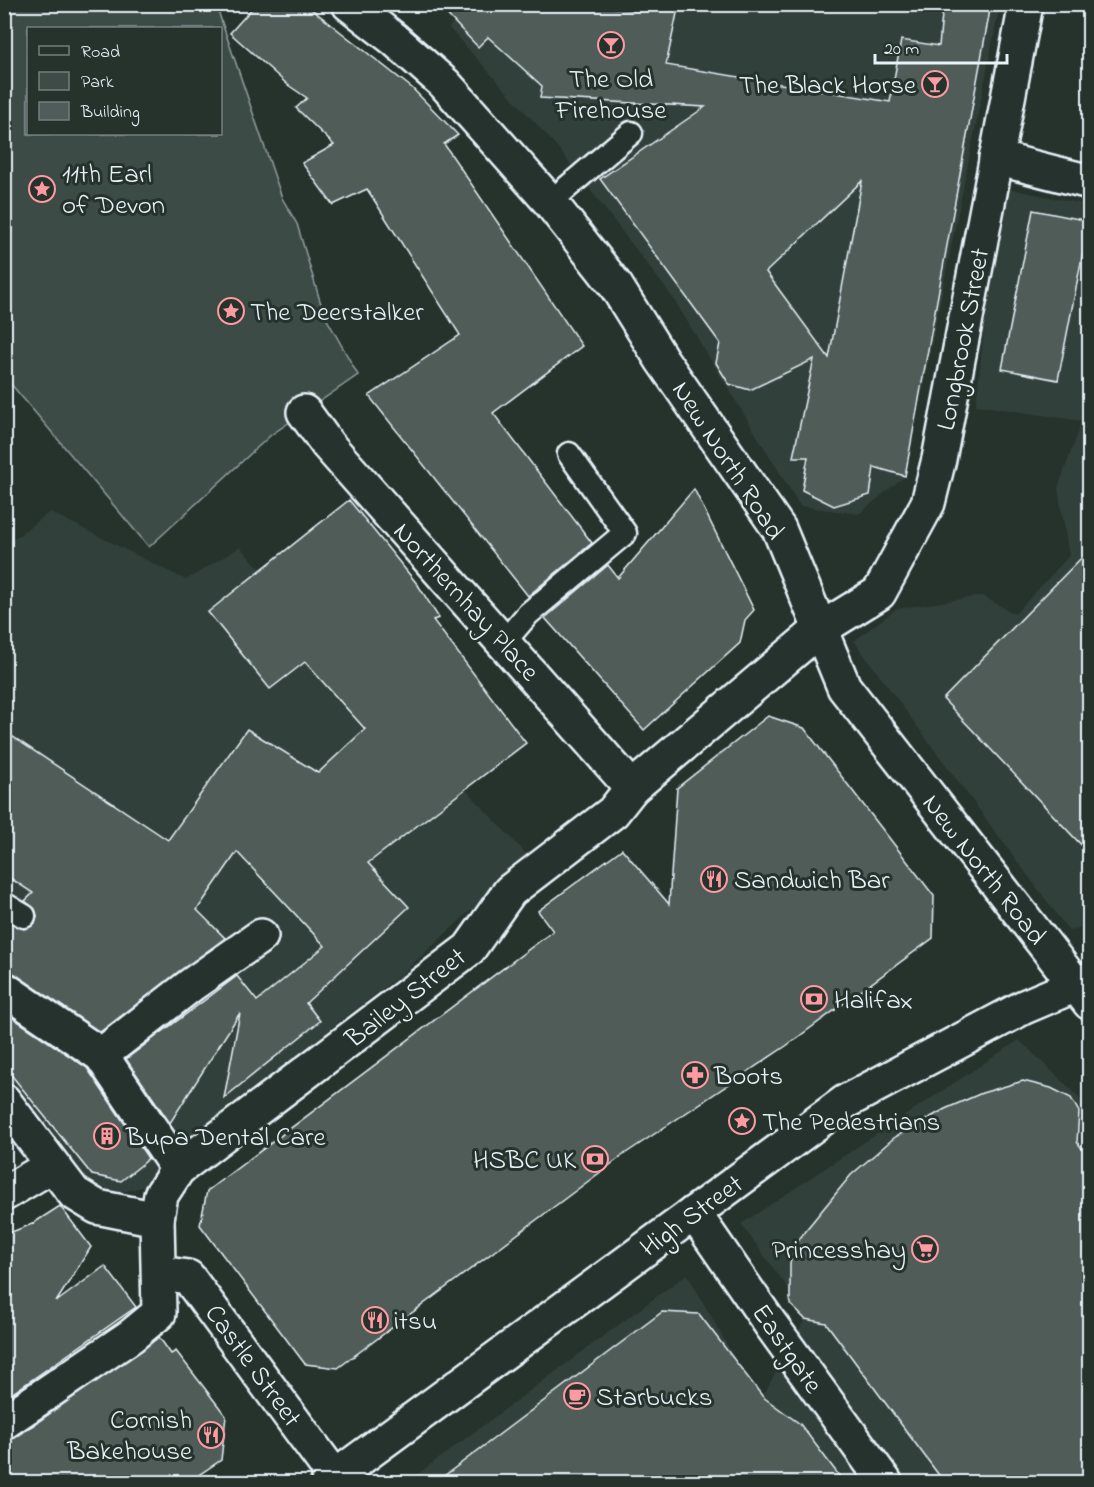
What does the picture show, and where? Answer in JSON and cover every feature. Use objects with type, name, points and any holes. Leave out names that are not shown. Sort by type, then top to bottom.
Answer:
[{"type":"street","name":"New North Road","points":[[349,4],[394,39],[445,84],[550,202],[616,286],[662,360],[779,529],[844,687],[1085,989]]},
{"type":"street","name":"Longbrook Street","points":[[819,630],[879,593],[928,503],[939,459],[1026,4]]},
{"type":"street","points":[[996,158],[1089,182]]},
{"type":"street","name":"Northernhay Place","points":[[304,412],[328,445],[632,788]]},
{"type":"street","name":"Bailey Street","points":[[4,1422],[131,1336],[159,1313],[160,1273],[157,1219],[161,1195],[178,1169],[469,949],[510,891],[613,812],[632,788],[819,630]]},
{"type":"street","points":[[101,1055],[191,985],[261,936]]},
{"type":"street","points":[[4,989],[101,1055],[178,1169]]},
{"type":"street","name":"High Street","points":[[332,1480],[845,1102],[1024,1007],[1085,989]]},
{"type":"street","points":[[4,1101],[51,1166],[74,1193],[97,1207],[157,1219]]},
{"type":"street","points":[[4,1194],[51,1166]]},
{"type":"street","name":"Eastgate","points":[[694,1213],[771,1325],[885,1482]]},
{"type":"street","name":"Castle Street","points":[[160,1273],[188,1277],[332,1480]]},
{"type":"lane","points":[[550,202],[631,133]]},
{"type":"lane","points":[[504,642],[528,614],[625,533],[569,454]]},
{"type":"lane","points":[[4,904],[24,916]]},
{"type":"shaded area","points":[[464,4],[1000,5],[905,476],[859,514],[800,506],[673,298],[559,149],[449,28]]},
{"type":"shaded area","points":[[999,187],[1089,205],[1089,925],[1069,931],[854,641],[896,609],[982,596],[1015,614],[1069,556],[1058,488],[1082,421],[976,405]]},
{"type":"shaded area","points":[[50,512],[186,580],[240,547],[529,857],[403,973],[251,1090],[156,1183],[115,1194],[80,1176],[5,1076],[5,545]]},
{"type":"shaded area","name":"Princesshay","points":[[1019,1040],[1072,1090],[1089,1110],[1089,1482],[407,1482],[687,1274],[739,1366],[763,1396],[805,1319],[790,1304],[788,1288],[741,1224]]},
{"type":"green space","points":[[4,5],[216,5],[282,198],[297,224],[324,314],[358,375],[271,435],[149,547],[5,377]]},
{"type":"building","points":[[256,4],[305,4],[412,88],[458,135],[444,144],[582,346],[493,413],[592,543],[528,596],[369,396],[460,335],[367,189],[333,205],[302,163],[334,145],[296,108],[307,98],[288,85],[230,33]]},
{"type":"building","points":[[437,4],[585,4],[633,10],[634,4],[679,4],[666,65],[890,102],[901,40],[939,46],[943,4],[991,4],[905,476],[874,467],[870,495],[834,506],[802,490],[808,457],[793,457],[814,359],[750,390],[729,384],[716,363],[720,343],[600,179],[705,107],[540,98],[542,86],[488,37],[478,47]],"holes":[[[862,181],[829,358],[766,272]]]},
{"type":"building","points":[[1033,210],[1089,221],[1058,380],[1002,369]]},
{"type":"building","points":[[694,489],[754,610],[745,620],[740,643],[644,730],[545,618],[608,565],[618,578]]},
{"type":"building","points":[[349,500],[418,585],[439,618],[433,620],[526,743],[368,863],[409,907],[306,1003],[320,1021],[224,1098],[240,1013],[170,1123],[126,1059],[237,976],[257,1001],[325,946],[237,852],[197,910],[225,938],[100,1032],[15,974],[4,970],[4,920],[24,929],[35,923],[37,916],[35,909],[25,901],[33,893],[4,874],[4,731],[168,840],[247,729],[318,773],[365,729],[305,662],[270,689],[208,612]]},
{"type":"building","points":[[1089,550],[1089,853],[943,699]]},
{"type":"building","points":[[768,716],[804,728],[934,896],[933,938],[786,1046],[626,1153],[338,1368],[305,1364],[200,1225],[207,1191],[553,931],[538,911],[622,849],[669,904],[677,788]]},
{"type":"building","points":[[4,1012],[87,1068],[148,1158],[145,1162],[121,1181],[92,1175],[4,1066]]},
{"type":"building","name":"Princesshay","points":[[1023,1081],[1051,1088],[1071,1098],[1079,1112],[1077,1142],[1089,1157],[1089,1482],[944,1482],[826,1323],[805,1319],[790,1304],[790,1263],[795,1245],[851,1175],[895,1137],[945,1109],[982,1093]]},
{"type":"building","points":[[60,1206],[91,1247],[56,1302],[105,1266],[136,1307],[4,1399],[4,1235],[32,1224]]},
{"type":"building","points":[[662,1312],[699,1314],[763,1397],[800,1424],[844,1482],[436,1482]]},
{"type":"building","points":[[159,1337],[171,1354],[176,1351],[226,1416],[221,1460],[188,1482],[4,1482],[4,1441],[15,1438]]},
{"type":"place","name":"The Old Firehouse","points":[[611,45]]},
{"type":"place","name":"The Black Horse","points":[[935,84]]},
{"type":"place","name":"11th Earl of Devon","points":[[42,189]]},
{"type":"place","name":"The Deerstalker","points":[[231,311]]},
{"type":"place","name":"Sandwich Bar","points":[[714,879]]},
{"type":"place","name":"Halifax","points":[[814,999]]},
{"type":"place","name":"Boots","points":[[695,1075]]},
{"type":"place","name":"The Pedestrians","points":[[742,1121]]},
{"type":"place","name":"Bupa Dental Care","points":[[107,1136]]},
{"type":"place","name":"HSBC UK","points":[[595,1159]]},
{"type":"place","name":"Princesshay","points":[[925,1249]]},
{"type":"place","name":"itsu","points":[[375,1320]]},
{"type":"place","name":"Starbucks","points":[[577,1396]]},
{"type":"place","name":"Cornish Bakehouse","points":[[211,1435]]}]
